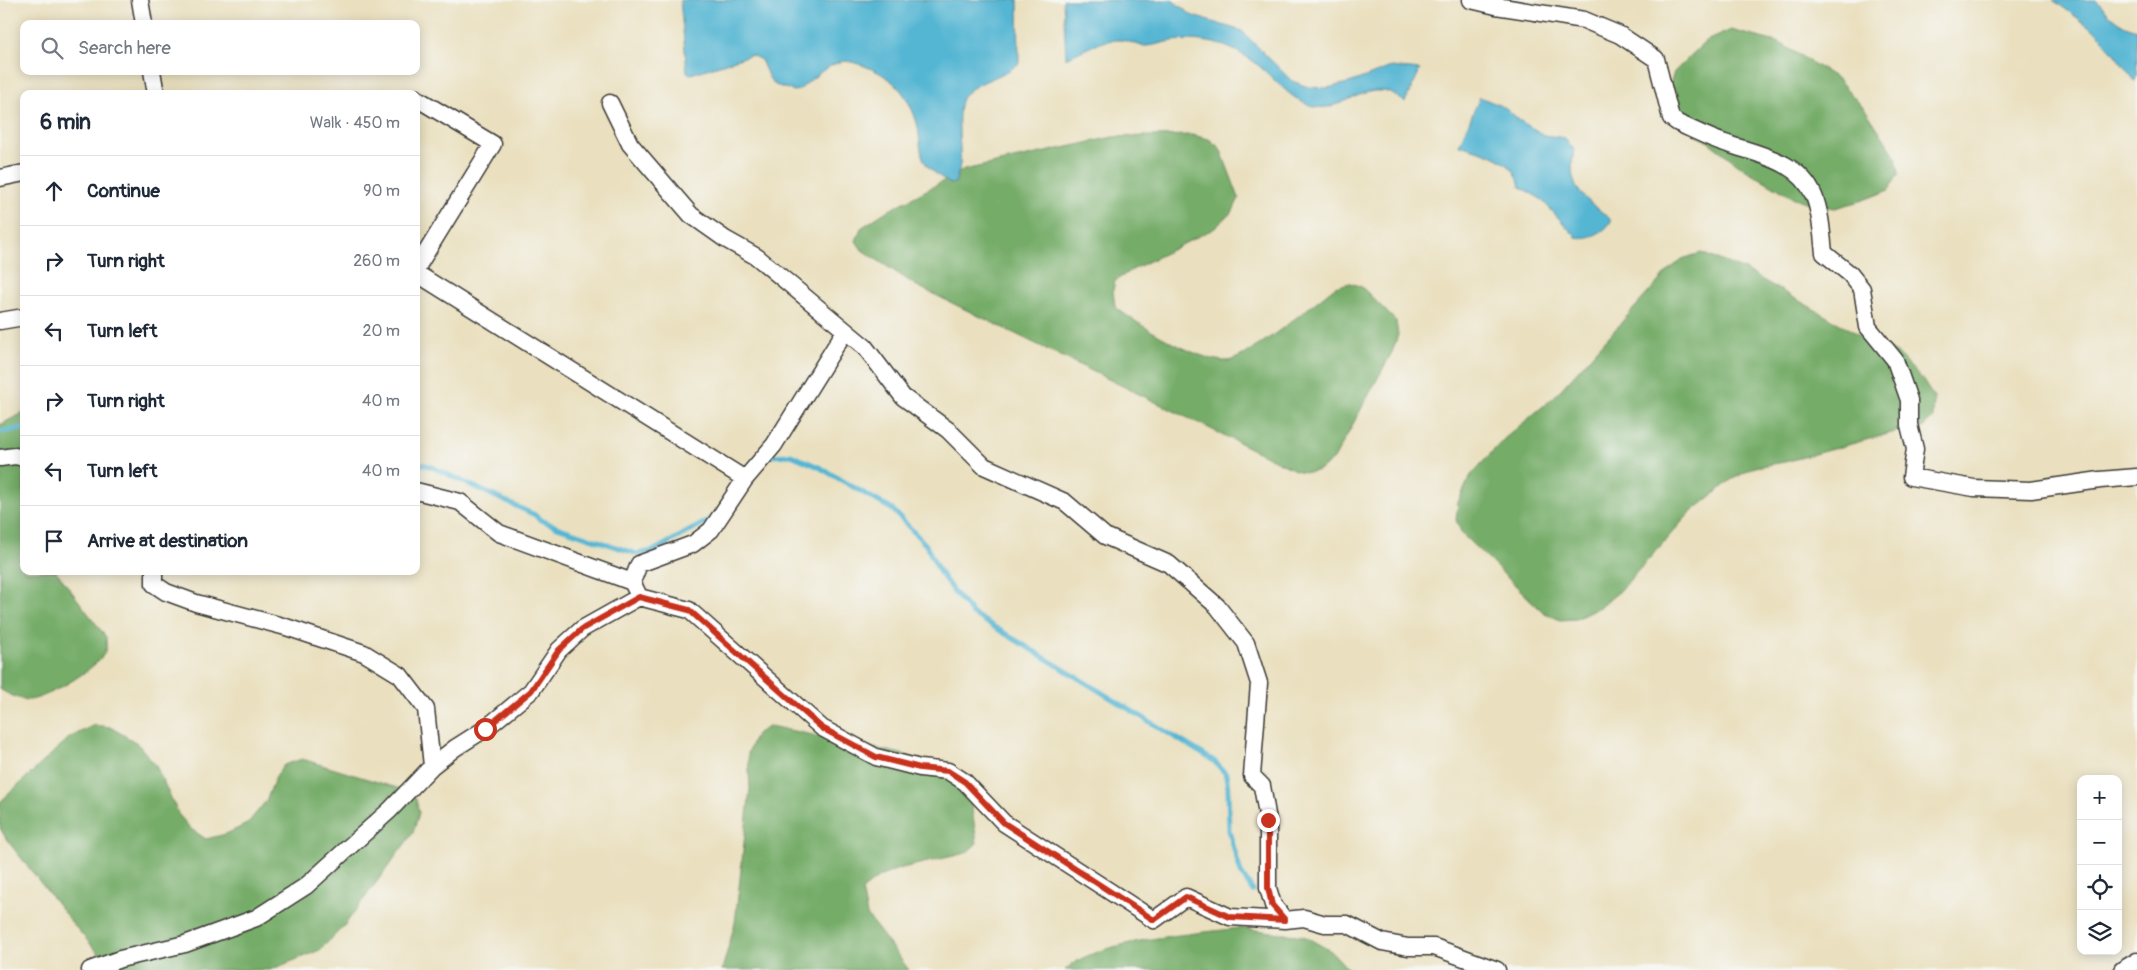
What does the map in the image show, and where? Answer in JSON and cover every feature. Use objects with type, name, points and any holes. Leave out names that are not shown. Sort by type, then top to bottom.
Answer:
[{"type":"street","points":[[140,0],[143,20]]},
{"type":"street","points":[[1470,0],[1584,20],[1620,35],[1656,59],[1671,118],[1678,123],[1727,144],[1756,152],[1784,164],[1802,178],[1814,196],[1824,253],[1850,274],[1862,289],[1868,327],[1895,360],[1909,400],[1909,425],[1915,449],[1912,477],[1974,488],[2031,490],[2100,480],[2137,477]]},
{"type":"street","points":[[153,75],[155,90]]},
{"type":"street","points":[[420,100],[493,144],[420,263]]},
{"type":"street","points":[[610,103],[630,144],[691,216],[756,257],[864,347],[903,397],[948,430],[984,466],[1065,502],[1105,536],[1170,564],[1217,606],[1246,643],[1258,683],[1252,776],[1262,786],[1268,820],[1268,888],[1272,905],[1285,920]]},
{"type":"street","points":[[0,178],[20,175]]},
{"type":"street","points":[[420,276],[745,480]]},
{"type":"street","points":[[0,321],[20,318]]},
{"type":"street","points":[[90,970],[120,959],[185,944],[256,918],[306,886],[390,810],[432,766],[455,748],[485,729],[531,691],[559,650],[582,629],[636,589],[639,564],[693,544],[711,530],[745,480],[774,445],[845,331]]},
{"type":"street","points":[[0,458],[20,457]]},
{"type":"street","points":[[420,493],[460,502],[499,533],[689,610],[822,728],[876,757],[920,768],[948,771],[965,782],[1004,823],[1154,920],[1186,897],[1230,917],[1285,920],[1304,918],[1325,924],[1347,924],[1382,942],[1408,947],[1434,946],[1497,970]]},
{"type":"street","points":[[154,575],[154,584],[166,592],[196,603],[286,626],[364,653],[400,675],[426,709],[432,766]]},
{"type":"street","points":[[2122,970],[2137,961]]},
{"type":"green space","points":[[1731,30],[1780,43],[1838,79],[1867,112],[1896,157],[1899,173],[1889,190],[1861,201],[1835,208],[1814,205],[1792,197],[1746,170],[1669,113],[1665,101],[1674,72],[1706,41]]},
{"type":"green space","points":[[1192,135],[1209,139],[1220,148],[1239,198],[1233,211],[1215,228],[1130,271],[1115,281],[1113,290],[1115,307],[1153,332],[1186,349],[1216,360],[1228,361],[1250,351],[1265,341],[1335,287],[1350,283],[1362,287],[1396,321],[1398,335],[1392,352],[1334,459],[1316,471],[1295,470],[917,286],[862,250],[856,241],[861,228],[882,214],[964,170],[1113,137]]},
{"type":"green space","points":[[1701,253],[1745,270],[1856,333],[1897,353],[1922,379],[1934,398],[1933,418],[1921,429],[1899,431],[1785,462],[1755,467],[1731,480],[1689,514],[1620,591],[1600,607],[1576,619],[1560,620],[1543,612],[1462,534],[1456,520],[1458,502],[1471,475],[1504,439],[1554,397],[1667,272],[1682,259]]},
{"type":"green space","points":[[20,414],[20,575],[59,575],[106,637],[105,652],[93,666],[59,689],[29,700],[6,693],[0,689],[0,425]]},
{"type":"green space","points":[[94,725],[110,727],[137,743],[156,766],[179,815],[191,829],[206,839],[226,834],[247,824],[266,801],[276,776],[284,765],[302,759],[407,791],[416,799],[419,813],[413,833],[344,926],[320,950],[270,970],[113,970],[73,924],[7,840],[0,828],[0,802],[69,738]]},
{"type":"green space","points":[[770,726],[898,753],[932,763],[959,787],[971,803],[977,843],[966,853],[898,869],[879,877],[862,890],[867,915],[909,970],[722,970],[735,923],[750,789],[748,753],[756,734]]},
{"type":"green space","points":[[1240,928],[1304,936],[1331,951],[1349,970],[1065,970],[1080,960],[1100,951],[1123,945],[1173,936]]},
{"type":"water","points":[[680,0],[1018,0],[1019,63],[1007,72],[972,88],[962,99],[959,116],[959,172],[955,183],[950,184],[931,170],[923,159],[916,120],[902,92],[889,79],[872,69],[851,62],[840,62],[823,70],[799,90],[794,91],[775,85],[769,78],[761,60],[751,55],[691,74],[687,72]]},
{"type":"water","points":[[1063,0],[1172,0],[1193,16],[1242,31],[1292,81],[1308,87],[1327,88],[1352,82],[1391,67],[1420,70],[1405,102],[1387,92],[1372,91],[1329,107],[1320,108],[1311,106],[1294,97],[1259,66],[1242,54],[1233,49],[1203,41],[1182,40],[1146,46],[1120,40],[1110,41],[1097,44],[1066,58]]},
{"type":"water","points":[[2053,0],[2096,0],[2119,22],[2137,30],[2137,75],[2135,81],[2098,33]]},
{"type":"water","points":[[1480,97],[1506,108],[1519,120],[1544,135],[1565,138],[1574,150],[1572,168],[1575,183],[1583,195],[1610,219],[1609,225],[1605,229],[1591,236],[1576,237],[1541,199],[1520,187],[1517,177],[1505,163],[1488,154],[1459,145]]},
{"type":"waterway","points":[[0,432],[20,429]]},
{"type":"waterway","points":[[770,456],[791,455],[819,467],[893,510],[926,545],[939,571],[973,614],[1214,761],[1226,774],[1229,831],[1241,873],[1253,891]]},
{"type":"waterway","points":[[420,463],[432,467],[557,527],[637,554],[653,551],[711,519]]},
{"type":"route","points":[[485,729],[531,691],[559,650],[582,629],[639,597],[689,610],[736,654],[822,728],[876,757],[920,768],[948,771],[965,782],[1004,823],[1154,920],[1186,897],[1230,917],[1285,920],[1272,905],[1268,888],[1268,820]]}]
